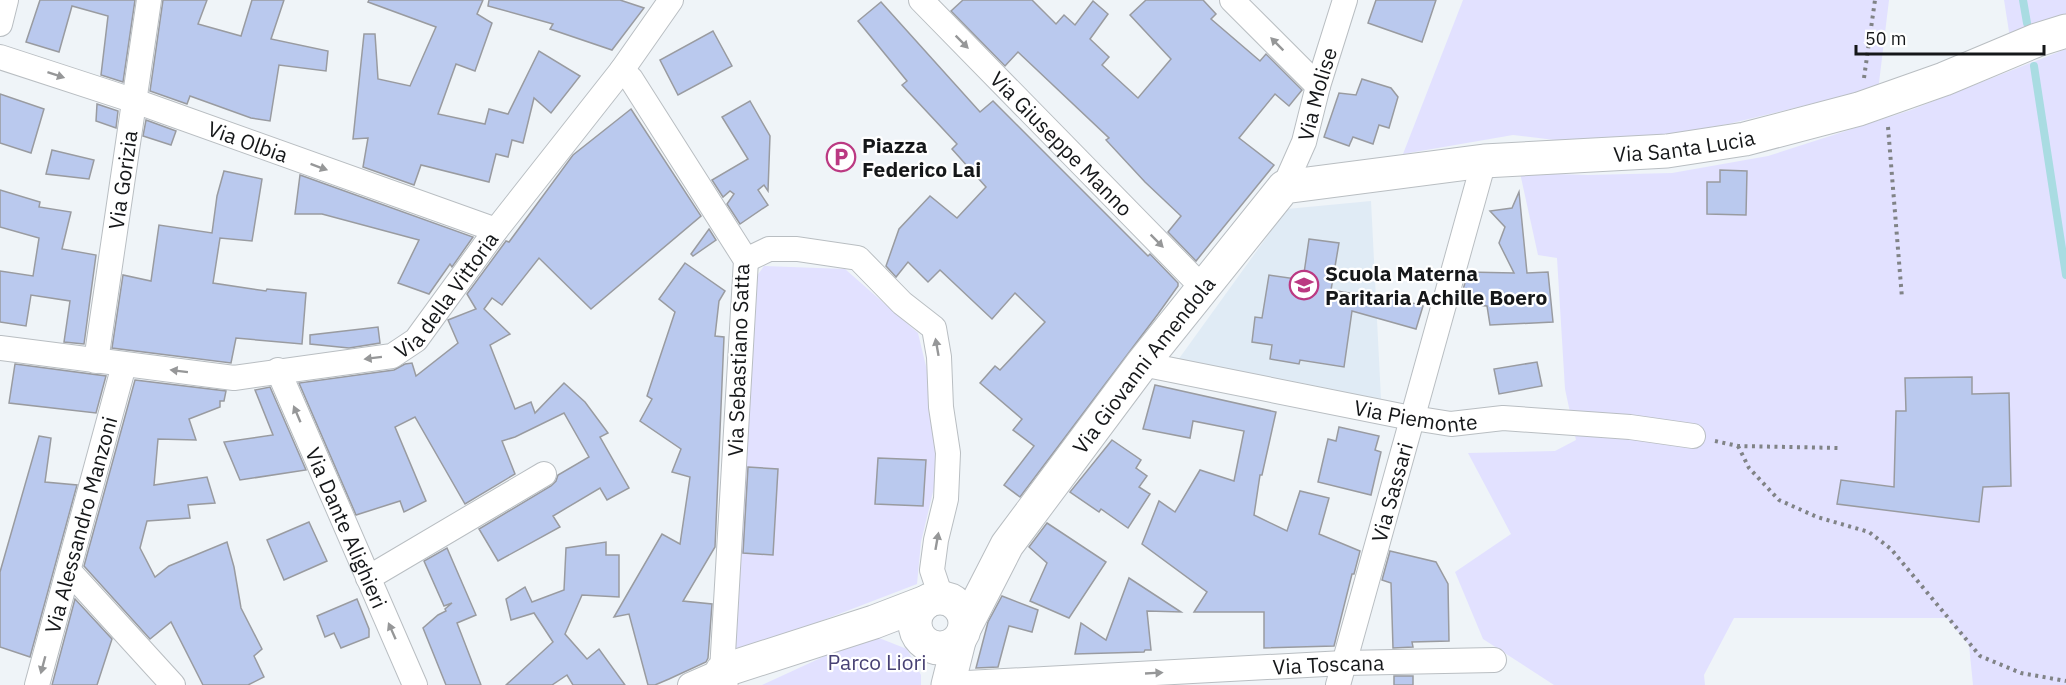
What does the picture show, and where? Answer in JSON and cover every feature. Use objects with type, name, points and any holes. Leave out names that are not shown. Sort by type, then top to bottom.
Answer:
[{"type":"street","points":[[0,24],[6,0]]},
{"type":"street","name":"Via Gorizia","points":[[96,361],[149,0]]},
{"type":"street","name":"Via della Vittoria","points":[[0,348],[234,378],[278,370],[392,356],[416,340],[496,230],[622,70],[672,0]]},
{"type":"street","name":"Via Giuseppe Manno","points":[[921,0],[1203,288]]},
{"type":"street","points":[[1232,0],[1318,86]]},
{"type":"street","name":"Via Molise","points":[[1284,187],[1304,142],[1318,86],[1345,0]]},
{"type":"street","name":"Via Santa Lucia","points":[[1284,187],[1484,161],[1667,151],[1746,139],[1872,104],[1944,79],[2037,40],[2066,31]]},
{"type":"street","name":"Via Olbia","points":[[0,57],[135,101],[496,230]]},
{"type":"street","name":"Via Sebastiano Satta","points":[[622,70],[631,79],[746,260],[722,678]]},
{"type":"street","name":"Via Sassari","points":[[1341,674],[1484,161]]},
{"type":"street","name":"Via Giovanni Amendola","points":[[948,685],[962,633],[1007,545],[1142,364],[1284,187]]},
{"type":"street","points":[[746,260],[769,249],[797,249],[858,258],[902,303],[934,328],[939,357],[941,407],[948,453],[946,499],[936,540],[932,570],[933,600]]},
{"type":"street","name":"Via Piemonte","points":[[1142,364],[1451,424],[1503,418],[1630,427],[1693,436]]},
{"type":"street","name":"Via Alessandro Manzoni","points":[[37,685],[123,365]]},
{"type":"street","name":"Via Dante Alighieri","points":[[278,370],[415,685]]},
{"type":"street","points":[[368,578],[544,474]]},
{"type":"street","name":"Via Giovanni Amendola","points":[[933,600],[1007,545]]},
{"type":"street","points":[[69,570],[173,685]]},
{"type":"street","points":[[690,685],[722,678],[933,600],[956,603],[962,609],[962,633],[944,648],[927,645],[916,632],[916,615],[933,600]]},
{"type":"street","points":[[874,622],[921,639]]},
{"type":"street","name":"Via Toscana","points":[[948,685],[1341,674],[1494,660]]},
{"type":"path","points":[[1875,0],[1872,104],[1902,298]]},
{"type":"path","points":[[1693,436],[1738,447],[1840,448]]},
{"type":"path","points":[[1738,447],[1749,468],[1779,500],[1817,517],[1869,532],[1891,549],[1980,656],[2021,674],[2066,681]]},
{"type":"shaded area","name":"Scuola Materna Paritaria Achille Boero","points":[[1371,201],[1381,399],[1178,360],[1287,209]]},
{"type":"green space","points":[[1463,0],[1889,0],[1878,91],[1823,101],[1728,124],[1658,136],[1563,141],[1513,135],[1403,154]]},
{"type":"green space","points":[[2004,0],[2066,0],[2066,18],[2010,38]]},
{"type":"green space","points":[[2066,49],[2066,685],[1973,685],[1969,645],[1947,618],[1734,618],[1704,675],[1705,685],[1554,685],[1483,639],[1455,572],[1511,534],[1468,453],[1555,451],[1576,440],[1565,389],[1557,258],[1538,255],[1520,173],[1588,175],[1672,173],[1768,156],[1911,110]]},
{"type":"green space","points":[[764,266],[845,269],[918,333],[931,387],[938,471],[921,542],[917,584],[732,655],[754,280]]},
{"type":"green space","name":"Parco Liori","points":[[879,638],[907,649],[921,675],[921,685],[762,685],[851,644]]},
{"type":"building","points":[[40,0],[135,0],[123,82],[101,75],[108,16],[72,6],[59,52],[26,42]]},
{"type":"building","points":[[163,0],[207,0],[198,24],[241,36],[252,0],[284,0],[271,39],[328,51],[326,71],[279,65],[270,121],[251,118],[190,96],[187,104],[150,91]]},
{"type":"building","points":[[369,0],[483,0],[477,14],[492,23],[475,71],[456,64],[438,114],[485,124],[489,109],[508,114],[539,51],[580,76],[551,113],[534,98],[523,143],[512,140],[508,157],[496,154],[489,182],[421,165],[414,185],[363,167],[368,138],[353,139],[364,34],[375,34],[378,79],[410,86],[436,27],[368,2]]},
{"type":"building","points":[[489,0],[620,0],[644,8],[612,50],[550,29],[553,24],[488,6]]},
{"type":"building","points":[[963,0],[1032,0],[1056,24],[1064,15],[1075,25],[1093,1],[1108,14],[1090,39],[1109,57],[1102,65],[1138,98],[1171,59],[1130,15],[1146,0],[1203,0],[1216,14],[1211,19],[1260,61],[1266,54],[1302,90],[1289,106],[1275,94],[1239,138],[1274,165],[1196,261],[1168,232],[1181,216],[1106,140],[1109,138],[1018,52],[1005,66],[951,11]]},
{"type":"building","points":[[1376,0],[1436,0],[1422,42],[1368,23]]},
{"type":"building","points":[[881,2],[980,112],[993,101],[1178,283],[1158,314],[1020,497],[1004,485],[1034,446],[1013,430],[1022,419],[980,383],[995,366],[1000,370],[1045,322],[1015,293],[992,319],[940,270],[928,282],[908,262],[896,277],[886,266],[899,229],[930,196],[957,218],[986,187],[952,149],[957,144],[902,85],[907,81],[858,21]]},
{"type":"building","points":[[713,31],[732,66],[678,95],[660,60]]},
{"type":"building","points":[[1362,79],[1391,88],[1398,97],[1389,128],[1379,125],[1373,144],[1353,137],[1349,146],[1324,137],[1339,93],[1356,95]]},
{"type":"building","points":[[0,94],[44,109],[31,153],[0,143]]},
{"type":"building","points":[[750,101],[770,136],[768,191],[764,185],[758,190],[768,205],[740,224],[727,204],[734,194],[730,191],[723,197],[712,180],[748,159],[722,117]]},
{"type":"building","points":[[97,104],[118,111],[116,128],[96,121]]},
{"type":"building","points":[[631,109],[701,216],[591,309],[539,258],[502,305],[492,298],[484,309],[510,334],[490,345],[515,409],[531,402],[535,413],[564,383],[585,402],[608,433],[600,437],[629,488],[607,500],[600,488],[553,516],[560,527],[498,561],[479,529],[551,486],[558,475],[589,457],[564,413],[502,441],[515,474],[465,504],[415,417],[395,427],[426,501],[404,512],[400,501],[356,515],[299,383],[394,370],[412,363],[416,376],[458,343],[448,320],[476,309],[467,294],[506,241],[509,242],[573,155]]},
{"type":"building","points":[[146,120],[176,131],[171,145],[143,136]]},
{"type":"building","points":[[52,150],[94,160],[89,179],[46,174]]},
{"type":"building","points":[[1720,170],[1747,171],[1746,215],[1707,214],[1707,182],[1720,182]]},
{"type":"building","points":[[224,171],[262,179],[252,241],[220,238],[213,283],[266,291],[267,289],[306,293],[302,344],[236,338],[231,363],[112,348],[123,275],[151,281],[159,225],[212,233],[217,196]]},
{"type":"building","points":[[300,175],[473,237],[429,294],[398,283],[419,240],[322,214],[295,214]]},
{"type":"building","points":[[0,190],[40,202],[39,207],[71,212],[62,249],[96,255],[84,344],[64,342],[70,301],[31,295],[26,326],[0,322],[0,271],[33,276],[39,238],[0,227]]},
{"type":"building","points":[[1519,192],[1527,273],[1548,272],[1553,322],[1490,325],[1487,306],[1459,304],[1468,272],[1514,273],[1499,243],[1505,227],[1490,211],[1512,208]]},
{"type":"building","points":[[709,229],[716,240],[693,256],[691,254]]},
{"type":"building","points":[[1309,239],[1339,243],[1331,290],[1379,298],[1380,294],[1423,306],[1416,329],[1352,311],[1344,367],[1300,360],[1299,364],[1270,359],[1272,345],[1252,342],[1255,317],[1262,318],[1269,275],[1303,280]]},
{"type":"building","points":[[685,263],[725,291],[719,301],[715,336],[724,337],[715,547],[683,601],[712,604],[708,658],[706,662],[669,679],[655,685],[648,685],[629,614],[614,617],[662,534],[680,544],[690,477],[672,472],[681,449],[640,421],[652,399],[647,396],[675,312],[659,299]]},
{"type":"building","points":[[378,327],[380,343],[349,348],[310,344],[310,335]]},
{"type":"building","points":[[1537,362],[1542,386],[1499,394],[1494,369]]},
{"type":"building","points":[[15,364],[106,376],[96,413],[9,403]]},
{"type":"building","points":[[1972,377],[1972,394],[2009,393],[2011,486],[1983,487],[1979,522],[1837,504],[1841,480],[1894,487],[1896,411],[1906,411],[1905,378]]},
{"type":"building","points":[[135,380],[226,391],[224,401],[220,401],[220,407],[189,419],[196,440],[158,439],[154,485],[207,477],[215,503],[188,505],[190,518],[147,521],[140,548],[155,577],[169,566],[227,542],[241,608],[262,649],[254,656],[264,677],[248,685],[203,685],[171,622],[150,639],[84,566]]},
{"type":"building","points":[[1155,385],[1276,412],[1262,475],[1260,475],[1254,515],[1287,531],[1300,491],[1329,498],[1319,534],[1360,551],[1334,646],[1264,648],[1264,612],[1194,612],[1207,592],[1142,544],[1159,501],[1175,512],[1200,470],[1234,481],[1244,431],[1193,421],[1190,438],[1143,429]]},
{"type":"building","points":[[270,387],[306,470],[240,480],[224,442],[273,435],[255,390]]},
{"type":"building","points":[[1339,427],[1379,436],[1375,450],[1381,452],[1371,495],[1318,482],[1328,439],[1336,441]]},
{"type":"building","points":[[39,436],[51,438],[45,482],[77,485],[30,657],[0,647],[0,572]]},
{"type":"building","points":[[1112,440],[1141,460],[1136,468],[1147,476],[1139,487],[1150,494],[1128,528],[1101,509],[1099,512],[1070,492]]},
{"type":"building","points":[[878,458],[926,460],[923,506],[875,504]]},
{"type":"building","points":[[748,467],[778,469],[773,555],[743,553]]},
{"type":"building","points":[[309,522],[327,561],[284,580],[267,540]]},
{"type":"building","points":[[1047,523],[1106,562],[1069,618],[1030,601],[1047,563],[1029,547]]},
{"type":"building","points":[[606,542],[606,555],[619,555],[619,597],[582,595],[565,634],[587,659],[599,649],[625,685],[573,685],[567,675],[552,685],[506,685],[553,642],[534,613],[511,620],[506,599],[525,587],[532,602],[564,590],[566,548]]},
{"type":"building","points":[[447,548],[476,615],[457,623],[481,685],[446,685],[423,628],[446,611],[445,609],[452,603],[444,606],[424,561]]},
{"type":"building","points":[[1390,551],[1436,562],[1448,584],[1449,641],[1412,642],[1413,647],[1393,648],[1391,583],[1382,580]]},
{"type":"building","points":[[1129,578],[1181,612],[1147,611],[1151,650],[1075,654],[1081,623],[1106,640]]},
{"type":"building","points":[[1002,596],[1038,610],[1032,632],[1009,626],[998,667],[976,668],[988,622]]},
{"type":"building","points":[[75,599],[112,639],[97,685],[52,685]]},
{"type":"building","points":[[357,599],[369,629],[369,637],[341,648],[334,633],[325,637],[317,616]]},
{"type":"building","points":[[1394,676],[1413,676],[1413,685],[1394,685]]},
{"type":"waterway","points":[[2023,0],[2027,23]]},
{"type":"waterway","points":[[2034,66],[2066,275]]},
{"type":"place","name":"Piazza Federico Lai","points":[[841,157]]},
{"type":"place","name":"Scuola Materna Paritaria Achille Boero","points":[[1304,285]]}]
